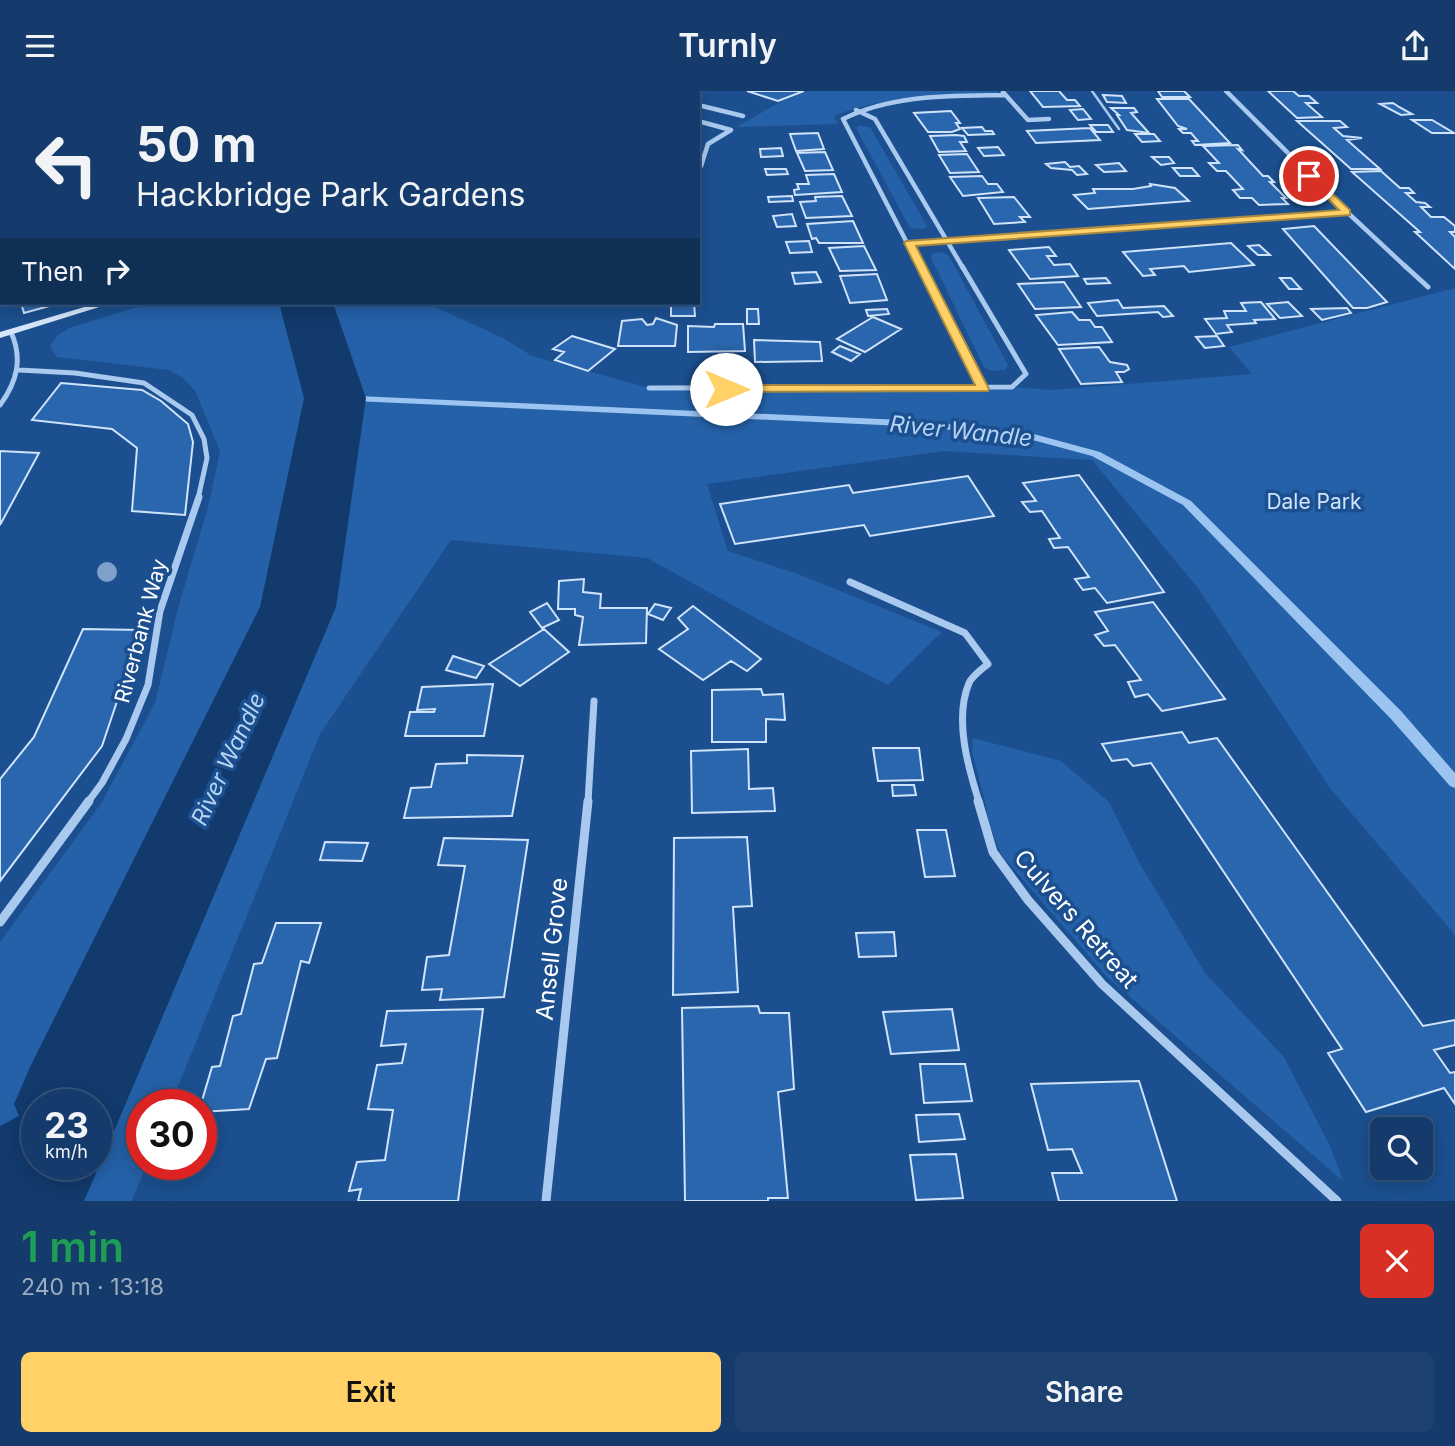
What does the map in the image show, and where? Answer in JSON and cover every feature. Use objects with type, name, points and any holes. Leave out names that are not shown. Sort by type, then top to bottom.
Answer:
[{"type":"main road","points":[[6,334],[97,305]]},
{"type":"street","points":[[1226,91],[1347,212],[1428,287]]},
{"type":"street","points":[[983,389],[843,118],[856,110],[905,100],[1004,93],[1028,120],[1049,119]]},
{"type":"street","points":[[700,105],[743,116]]},
{"type":"street","points":[[649,388],[983,389],[1012,387],[1026,374],[875,119],[856,110]]},
{"type":"street","points":[[700,122],[731,130],[708,144],[701,166]]},
{"type":"street","points":[[909,243],[1347,212]]},
{"type":"street","points":[[0,405],[11,392],[19,370],[17,343],[6,334]]},
{"type":"street","name":"Riverbank Way","points":[[0,922],[102,783],[126,739],[148,685],[160,611],[201,490],[207,457],[204,439],[192,415],[144,383],[75,373],[19,370]]},
{"type":"street","name":"Culvers Retreat","points":[[850,582],[965,633],[988,664],[969,681],[964,706],[964,752],[993,852],[1028,900],[1102,984],[1337,1201]]},
{"type":"street","name":"Ansell Grove","points":[[546,1201],[587,811],[594,701]]},
{"type":"lane","points":[[1093,91],[1119,129]]},
{"type":"green space","points":[[808,91],[999,93],[894,100],[834,116],[838,124],[736,127],[782,101]]},
{"type":"green space","points":[[870,127],[927,226],[924,229],[910,228],[856,128]]},
{"type":"green space","points":[[942,252],[949,256],[1008,365],[1005,370],[992,371],[984,367],[931,258],[933,253]]},
{"type":"green space","name":"Dale Park","points":[[1455,288],[1455,935],[1330,788],[1198,588],[1092,460],[944,451],[707,484],[728,551],[798,574],[942,632],[888,685],[772,627],[647,558],[451,540],[320,734],[177,1089],[126,1089],[126,1180],[141,1180],[132,1201],[0,1201],[0,942],[102,802],[155,703],[178,608],[208,507],[220,451],[195,391],[183,378],[169,370],[57,357],[50,346],[57,336],[69,328],[144,305],[431,305],[505,339],[532,356],[649,388],[1012,387],[1052,390],[1252,374],[1229,347]]},
{"type":"green space","points":[[973,738],[1061,761],[1109,802],[1140,864],[1205,973],[1284,1057],[1331,1148],[1343,1181],[1107,977],[1001,854],[988,821],[972,752]]},
{"type":"building","points":[[747,91],[804,91],[778,101]]},
{"type":"building","points":[[1030,91],[1059,91],[1067,100],[1075,100],[1080,106],[1043,107]]},
{"type":"building","points":[[1158,91],[1184,91],[1190,97],[1162,97]]},
{"type":"building","points":[[1268,91],[1293,91],[1299,96],[1309,96],[1317,103],[1306,103],[1322,117],[1297,118]]},
{"type":"building","points":[[1103,95],[1122,96],[1126,103],[1107,102]]},
{"type":"building","points":[[1157,99],[1189,99],[1230,143],[1195,145],[1192,141],[1198,141],[1191,133],[1183,133],[1179,129],[1187,129],[1178,126]]},
{"type":"building","points":[[1393,103],[1412,114],[1401,115],[1380,104]]},
{"type":"building","points":[[1111,108],[1134,108],[1137,112],[1131,113],[1149,133],[1127,130],[1119,115]]},
{"type":"building","points":[[1083,109],[1091,119],[1078,120],[1070,110]]},
{"type":"building","points":[[951,111],[960,123],[956,123],[960,129],[952,132],[928,132],[914,113]]},
{"type":"building","points":[[1412,120],[1432,120],[1454,133],[1432,133]]},
{"type":"building","points":[[1297,121],[1340,121],[1347,127],[1334,128],[1343,136],[1362,138],[1347,140],[1380,169],[1351,169]]},
{"type":"building","points":[[1090,125],[1108,125],[1113,132],[1096,132]]},
{"type":"building","points":[[982,127],[994,134],[968,135],[962,128]]},
{"type":"building","points":[[1090,128],[1100,140],[1036,143],[1027,131]]},
{"type":"building","points":[[818,133],[824,149],[796,151],[790,134]]},
{"type":"building","points":[[1135,134],[1154,134],[1160,141],[1142,142]]},
{"type":"building","points":[[930,136],[964,136],[967,142],[960,142],[966,151],[939,152]]},
{"type":"building","points":[[1238,145],[1242,150],[1238,149],[1263,176],[1268,176],[1274,182],[1270,182],[1286,198],[1282,198],[1288,204],[1259,205],[1252,198],[1240,198],[1233,190],[1243,189],[1226,171],[1217,171],[1209,163],[1219,163],[1203,146]]},
{"type":"building","points":[[998,147],[1004,155],[984,156],[978,148]]},
{"type":"building","points":[[781,148],[783,156],[761,157],[760,149]]},
{"type":"building","points":[[825,152],[833,170],[805,171],[797,153]]},
{"type":"building","points":[[967,154],[979,172],[950,173],[939,155]]},
{"type":"building","points":[[1152,157],[1169,157],[1174,163],[1161,165]]},
{"type":"building","points":[[1065,162],[1070,167],[1079,166],[1087,174],[1077,175],[1072,170],[1051,168],[1046,164]]},
{"type":"building","points":[[1119,163],[1126,171],[1104,172],[1096,165]]},
{"type":"building","points":[[1173,168],[1192,168],[1199,176],[1180,176]]},
{"type":"building","points":[[765,169],[786,169],[788,174],[767,175]]},
{"type":"building","points":[[1381,171],[1400,188],[1409,188],[1414,193],[1406,193],[1416,202],[1430,207],[1421,207],[1431,217],[1444,217],[1455,226],[1455,232],[1450,232],[1455,237],[1455,269],[1415,232],[1420,232],[1352,172]]},
{"type":"building","points":[[834,174],[842,192],[795,195],[794,190],[799,189],[797,184],[809,184],[806,175]]},
{"type":"building","points":[[982,176],[988,184],[997,184],[1003,192],[963,196],[950,177]]},
{"type":"building","points":[[1150,184],[1175,188],[1189,201],[1088,209],[1074,195],[1095,193],[1093,189],[1133,189],[1151,186]]},
{"type":"building","points":[[792,196],[793,201],[769,202],[768,197]]},
{"type":"building","points":[[842,196],[852,216],[806,218],[800,202],[816,201],[815,197]]},
{"type":"building","points":[[1014,197],[1030,217],[1020,217],[1025,222],[994,224],[978,198]]},
{"type":"building","points":[[792,214],[796,226],[777,227],[773,216]]},
{"type":"building","points":[[853,221],[863,243],[819,243],[816,238],[812,239],[807,224]]},
{"type":"building","points":[[1314,226],[1387,302],[1367,308],[1353,308],[1283,229]]},
{"type":"building","points":[[809,241],[812,252],[790,253],[786,242]]},
{"type":"building","points":[[1231,243],[1254,265],[1189,272],[1184,266],[1150,269],[1155,275],[1143,276],[1123,252]]},
{"type":"building","points":[[1259,245],[1270,255],[1258,255],[1248,246]]},
{"type":"building","points":[[864,246],[876,270],[840,271],[829,248]]},
{"type":"building","points":[[1049,247],[1056,256],[1047,256],[1054,265],[1070,264],[1078,276],[1030,279],[1009,250]]},
{"type":"building","points":[[816,272],[821,282],[795,284],[792,273]]},
{"type":"building","points":[[877,274],[887,300],[850,303],[840,276]]},
{"type":"building","points":[[1106,278],[1110,283],[1087,284],[1084,279]]},
{"type":"building","points":[[1280,278],[1291,278],[1301,289],[1289,289]]},
{"type":"building","points":[[1064,282],[1081,307],[1035,309],[1018,284]]},
{"type":"building","points":[[1118,300],[1123,308],[1164,306],[1173,316],[1163,317],[1158,312],[1097,316],[1088,303]]},
{"type":"building","points":[[1261,302],[1275,319],[1227,325],[1232,332],[1216,334],[1205,319],[1227,318],[1224,311],[1246,311],[1241,303]]},
{"type":"building","points":[[1288,302],[1302,316],[1280,318],[1267,304]]},
{"type":"building","points":[[22,305],[53,305],[24,313]]},
{"type":"building","points":[[671,305],[694,305],[695,316],[671,316]]},
{"type":"building","points":[[1347,308],[1351,313],[1322,320],[1311,309]]},
{"type":"building","points":[[747,309],[758,309],[759,324],[747,324]]},
{"type":"building","points":[[887,309],[889,314],[868,316],[866,310]]},
{"type":"building","points":[[1072,312],[1079,320],[1090,320],[1095,327],[1102,327],[1112,342],[1058,345],[1036,315]]},
{"type":"building","points":[[873,317],[901,329],[865,352],[837,339]]},
{"type":"building","points":[[656,318],[677,325],[675,346],[618,346],[622,321],[642,319],[647,325],[653,324]]},
{"type":"building","points":[[715,324],[743,324],[745,351],[688,352],[688,326],[714,327]]},
{"type":"building","points":[[572,336],[615,349],[588,371],[555,360],[564,352],[553,349]]},
{"type":"building","points":[[1217,336],[1224,346],[1205,348],[1196,337]]},
{"type":"building","points":[[754,340],[820,342],[822,361],[755,362]]},
{"type":"building","points":[[840,346],[860,354],[851,361],[832,352]]},
{"type":"building","points":[[1099,347],[1110,362],[1127,365],[1129,369],[1116,372],[1122,382],[1081,384],[1059,349]]},
{"type":"building","points":[[61,383],[142,390],[161,401],[188,424],[193,442],[185,515],[132,511],[137,448],[112,429],[32,420]]},
{"type":"building","points":[[0,451],[39,453],[0,525]]},
{"type":"building","points":[[1079,475],[1164,592],[1107,603],[1095,588],[1083,590],[1075,579],[1089,577],[1068,547],[1054,548],[1049,539],[1060,538],[1042,511],[1030,512],[1022,502],[1036,501],[1023,483]]},
{"type":"building","points":[[968,476],[994,516],[870,536],[864,525],[735,544],[720,504],[849,485],[853,493]]},
{"type":"building","points":[[584,579],[583,592],[601,594],[600,608],[647,608],[646,643],[579,645],[583,617],[575,615],[575,609],[558,609],[559,581]]},
{"type":"building","points":[[1153,602],[1225,699],[1162,711],[1148,694],[1135,697],[1128,682],[1141,680],[1115,645],[1104,646],[1095,635],[1108,631],[1095,612]]},
{"type":"building","points":[[547,603],[559,620],[542,628],[530,612]]},
{"type":"building","points":[[655,604],[671,608],[663,620],[648,614]]},
{"type":"building","points":[[693,606],[761,659],[747,671],[731,661],[703,680],[659,649],[688,629],[678,618]]},
{"type":"building","points":[[83,629],[141,630],[102,746],[0,881],[0,779],[34,737]]},
{"type":"building","points":[[544,629],[569,652],[520,686],[489,664]]},
{"type":"building","points":[[453,656],[484,666],[476,678],[446,670]]},
{"type":"building","points":[[493,684],[484,736],[405,736],[410,712],[434,712],[435,709],[417,710],[422,687]]},
{"type":"building","points":[[761,689],[763,695],[783,694],[785,720],[766,719],[766,742],[712,742],[712,690]]},
{"type":"building","points":[[1182,732],[1189,743],[1217,738],[1423,1026],[1455,1020],[1455,1045],[1434,1050],[1450,1073],[1455,1072],[1455,1104],[1444,1088],[1366,1112],[1328,1053],[1342,1049],[1151,763],[1133,766],[1127,759],[1112,761],[1102,744]]},
{"type":"building","points":[[873,748],[919,748],[923,780],[878,781]]},
{"type":"building","points":[[748,749],[749,789],[773,788],[775,811],[692,813],[691,751]]},
{"type":"building","points":[[467,755],[523,756],[512,816],[404,818],[411,788],[431,787],[436,764],[467,763]]},
{"type":"building","points":[[892,785],[914,785],[916,795],[893,796]]},
{"type":"building","points":[[917,830],[946,830],[955,876],[925,877]]},
{"type":"building","points":[[747,837],[752,906],[733,907],[738,992],[673,995],[674,838]]},
{"type":"building","points":[[444,838],[528,840],[504,997],[440,1000],[442,989],[422,990],[427,957],[449,955],[465,866],[438,865]]},
{"type":"building","points":[[325,842],[368,843],[362,861],[320,860]]},
{"type":"building","points":[[276,923],[321,923],[309,963],[301,961],[277,1058],[266,1059],[249,1109],[217,1111],[217,1089],[205,1089],[212,1067],[220,1066],[233,1016],[241,1014],[254,964],[262,963]]},
{"type":"building","points":[[894,932],[896,956],[859,957],[856,933]]},
{"type":"building","points":[[758,1006],[760,1013],[789,1013],[794,1089],[778,1092],[788,1198],[768,1198],[768,1201],[685,1201],[682,1008]]},
{"type":"building","points":[[483,1009],[458,1201],[358,1201],[361,1189],[349,1191],[357,1162],[385,1160],[393,1110],[368,1109],[377,1065],[402,1063],[406,1044],[381,1046],[387,1011]]},
{"type":"building","points":[[952,1009],[959,1050],[891,1054],[883,1012]]},
{"type":"building","points":[[920,1064],[965,1064],[972,1101],[924,1103]]},
{"type":"building","points":[[1139,1081],[1177,1201],[1059,1201],[1052,1173],[1082,1173],[1072,1149],[1048,1150],[1031,1084]]},
{"type":"building","points":[[959,1114],[965,1139],[919,1142],[916,1115]]},
{"type":"building","points":[[956,1154],[963,1198],[916,1200],[910,1155]]},
{"type":"waterway","name":"River Wandle","points":[[77,1089],[298,607],[335,398],[307,305]]},
{"type":"waterway","name":"River Wandle","points":[[335,398],[925,424],[1030,436],[1096,454],[1187,503],[1396,715],[1455,782]]},
{"type":"waterway","name":"River Wandle","points":[[25,1201],[35,1180]]},
{"type":"route","points":[[726,389],[983,389],[909,243],[1347,212],[1309,176]]}]
